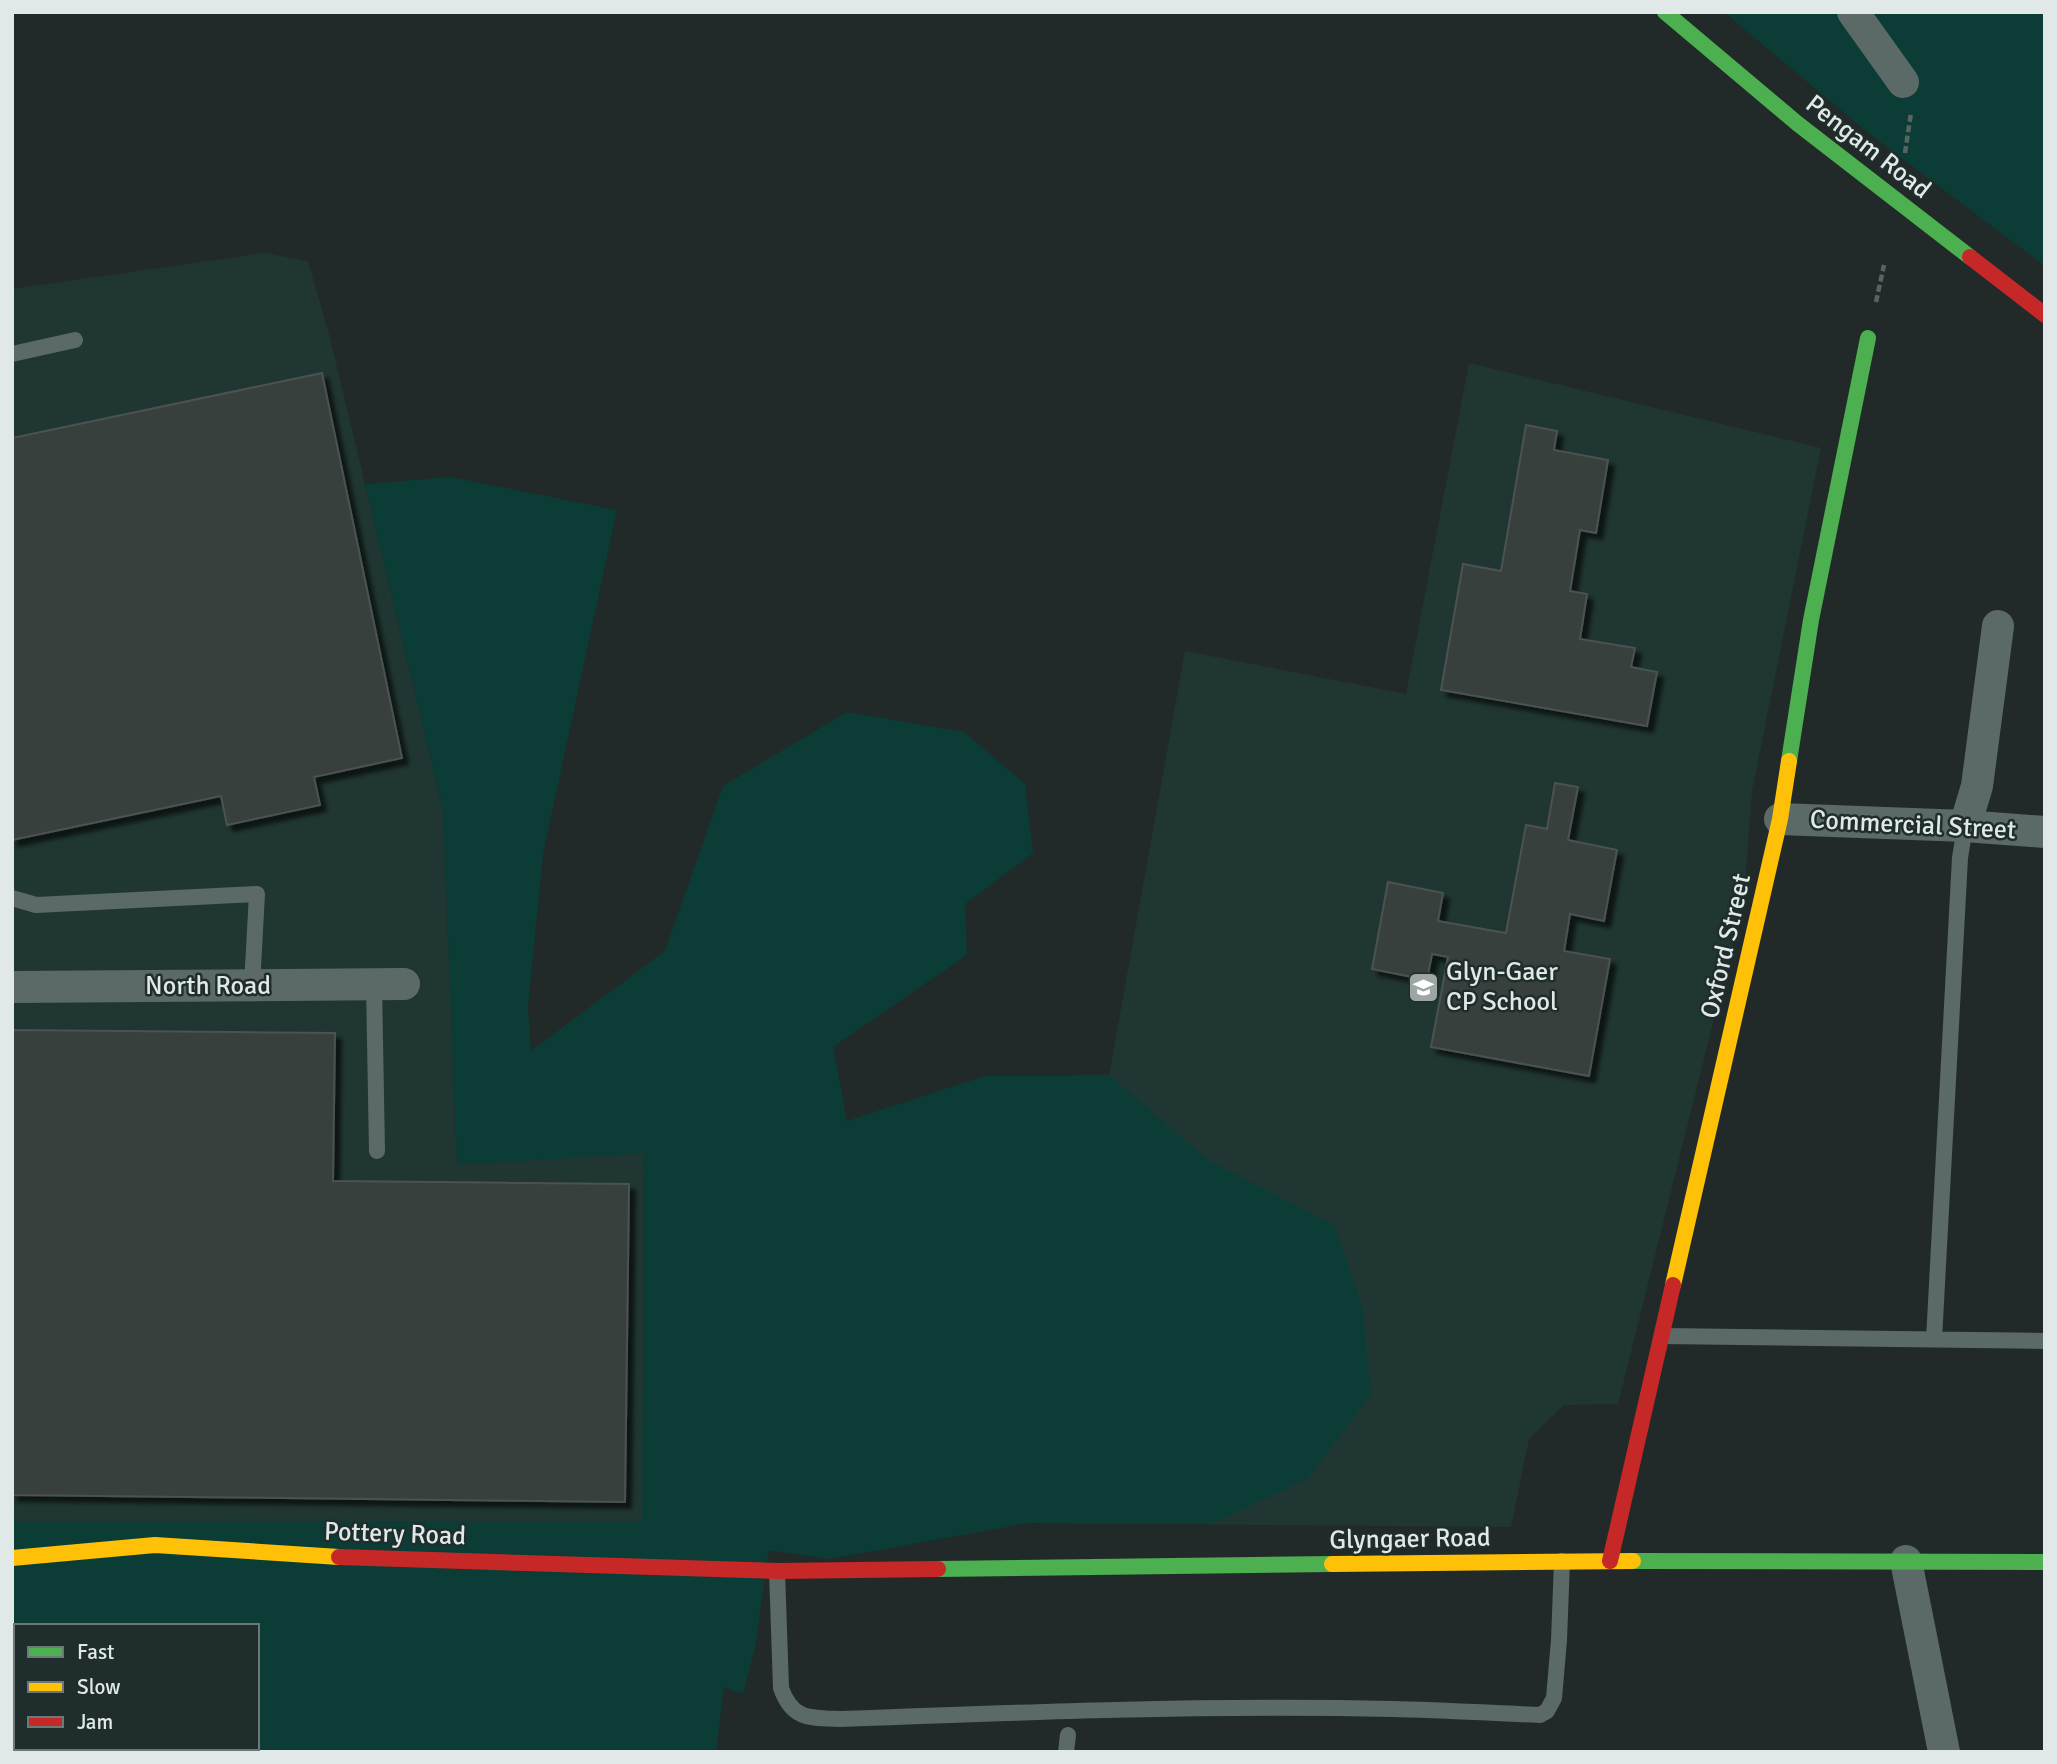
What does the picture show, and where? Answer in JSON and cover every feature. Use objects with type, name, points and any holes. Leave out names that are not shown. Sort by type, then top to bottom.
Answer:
[{"type":"street","name":"Pengam Road","points":[[1665,12],[1798,124],[2045,315]]},
{"type":"street","points":[[1853,12],[1903,82]]},
{"type":"street","name":"Oxford Street","points":[[1610,1561],[1780,819],[1811,620],[1868,338]]},
{"type":"street","points":[[1965,825],[1977,786],[1998,626]]},
{"type":"street","name":"Commercial Street","points":[[1780,819],[1965,825],[2045,832]]},
{"type":"street","name":"North Road","points":[[12,987],[389,985]]},
{"type":"street","name":"Pottery Road","points":[[12,1558],[155,1545],[378,1559],[777,1570]]},
{"type":"street","name":"Glyngaer Road","points":[[777,1570],[1562,1561],[2045,1562]]},
{"type":"street","points":[[1906,1561],[1944,1752]]},
{"type":"lane","points":[[12,354],[75,340]]},
{"type":"lane","points":[[1934,1339],[1960,858],[1965,825]]},
{"type":"lane","points":[[12,898],[36,905],[257,894],[252,985]]},
{"type":"lane","points":[[377,1151],[389,985]]},
{"type":"lane","points":[[1662,1336],[2045,1341]]},
{"type":"lane","points":[[777,1570],[781,1688],[786,1702],[795,1712],[810,1718],[1282,1709],[1392,1709],[1540,1714],[1548,1711],[1554,1698],[1562,1561]]},
{"type":"shaded area","points":[[264,253],[308,261],[330,338],[443,810],[457,1165],[644,1152],[642,1521],[12,1521],[12,289]]},
{"type":"shaded area","name":"Glyn-Gaer CP School","points":[[1469,363],[1821,448],[1752,791],[1744,898],[1618,1404],[1564,1405],[1529,1439],[1511,1527],[1029,1523],[1185,651],[1406,694]]},
{"type":"green space","points":[[1724,12],[2045,12],[2045,266],[1867,132]]},
{"type":"green space","points":[[451,477],[617,510],[543,854],[528,1007],[531,1051],[665,951],[723,786],[847,712],[964,732],[1025,784],[1033,853],[965,904],[967,955],[833,1047],[847,1121],[985,1076],[1109,1075],[1208,1160],[1334,1225],[1362,1305],[1371,1394],[1308,1478],[1212,1524],[1029,1523],[829,1559],[769,1550],[755,1648],[743,1694],[724,1687],[716,1752],[12,1752],[12,1521],[642,1521],[644,1153],[457,1165],[443,810],[365,484]]},
{"type":"building","points":[[322,373],[402,758],[314,777],[320,805],[227,825],[221,796],[12,840],[12,438]]},
{"type":"building","points":[[1526,425],[1557,431],[1554,450],[1608,460],[1596,533],[1580,530],[1570,591],[1587,594],[1580,639],[1635,648],[1631,667],[1657,672],[1647,726],[1441,690],[1463,564],[1501,571]]},
{"type":"building","points":[[1555,783],[1578,787],[1568,840],[1617,850],[1604,921],[1570,914],[1564,951],[1610,959],[1589,1076],[1431,1047],[1448,957],[1432,954],[1427,980],[1372,969],[1388,882],[1443,893],[1438,921],[1506,933],[1526,825],[1547,829]]},
{"type":"building","points":[[12,1030],[335,1033],[333,1181],[629,1184],[625,1502],[12,1495]]},
{"type":"traffic: fast","points":[[1665,12],[1798,124],[1970,257]]},
{"type":"traffic: fast","points":[[1789,761],[1811,620],[1868,338]]},
{"type":"traffic: fast","points":[[1633,1561],[2045,1562]]},
{"type":"traffic: fast","points":[[938,1569],[1332,1564]]},
{"type":"traffic: slow","points":[[1673,1285],[1780,819],[1789,761]]},
{"type":"traffic: slow","points":[[12,1558],[155,1545],[339,1557]]},
{"type":"traffic: slow","points":[[1332,1564],[1633,1561]]},
{"type":"traffic: jam","points":[[1970,257],[2045,315]]},
{"type":"traffic: jam","points":[[1610,1561],[1673,1285]]},
{"type":"traffic: jam","points":[[339,1557],[777,1571],[938,1569]]},
{"type":"place","name":"Glyn-Gaer CP School","points":[[1423,987]]}]
